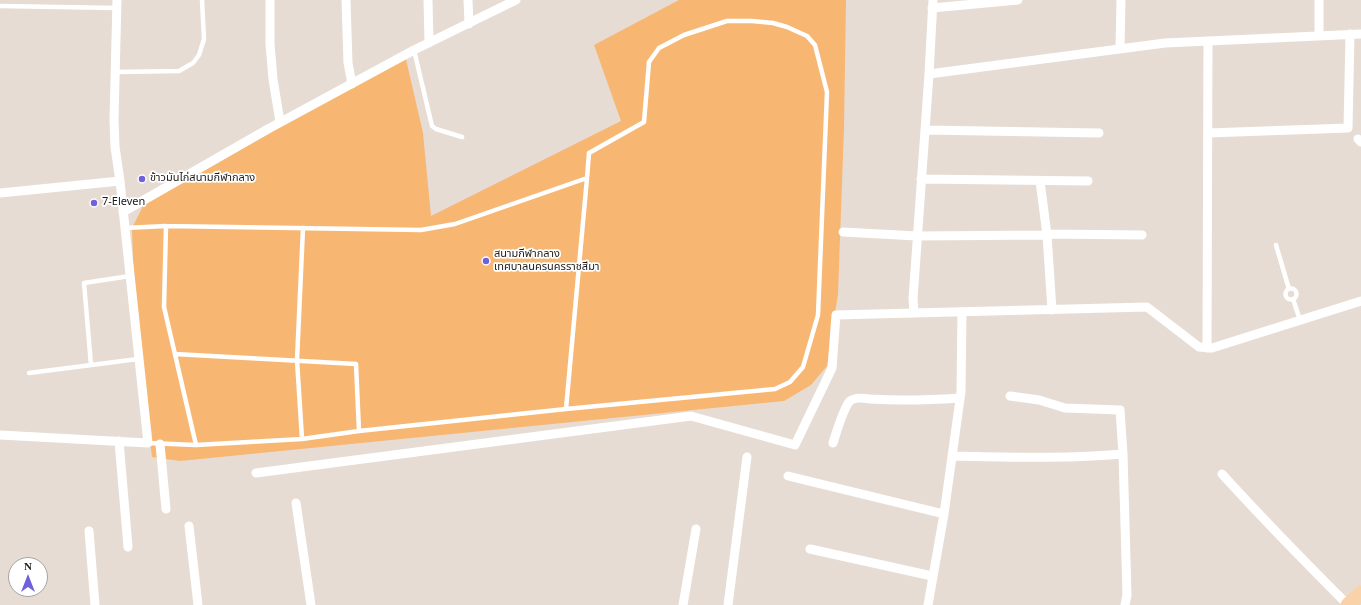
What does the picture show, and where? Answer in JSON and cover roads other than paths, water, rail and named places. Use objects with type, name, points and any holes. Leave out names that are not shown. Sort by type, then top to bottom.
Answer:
[{"type":"main road","points":[[1348,605],[1361,593]]},
{"type":"street","points":[[270,0],[270,44],[273,79],[280,122]]},
{"type":"street","points":[[346,0],[348,63],[352,84]]},
{"type":"street","points":[[428,0],[429,43]]},
{"type":"street","points":[[468,0],[469,24]]},
{"type":"street","points":[[123,212],[280,122],[414,50],[516,0]]},
{"type":"street","points":[[914,313],[913,299],[933,4],[1018,0]]},
{"type":"street","points":[[1120,48],[1122,0]]},
{"type":"street","points":[[1319,0],[1319,35]]},
{"type":"street","points":[[0,436],[148,443],[120,181],[115,147],[114,120],[117,4]]},
{"type":"street","points":[[1208,133],[1348,128],[1350,34]]},
{"type":"street","points":[[929,74],[1165,42],[1361,34]]},
{"type":"street","points":[[1207,348],[1208,41]]},
{"type":"street","points":[[925,130],[1098,133]]},
{"type":"street","points":[[921,179],[1088,181]]},
{"type":"street","points":[[0,193],[120,181]]},
{"type":"street","points":[[1040,181],[1047,235],[1052,310]]},
{"type":"street","points":[[843,232],[917,236],[1142,235]]},
{"type":"street","points":[[256,474],[691,416],[795,446],[832,368],[836,315],[1052,310],[1148,306],[1198,347],[1212,348],[1361,301]]},
{"type":"street","points":[[928,605],[944,514],[960,398],[962,312]]},
{"type":"street","points":[[1010,396],[1040,400],[1065,408],[1120,410],[1123,454],[1127,595],[1125,605]]},
{"type":"street","points":[[833,443],[844,412],[853,400],[863,398],[894,401],[960,398]]},
{"type":"street","points":[[119,442],[128,547]]},
{"type":"street","points":[[160,444],[166,509]]},
{"type":"street","points":[[952,456],[1026,458],[1090,457],[1123,454]]},
{"type":"street","points":[[728,605],[747,457]]},
{"type":"street","points":[[1222,474],[1265,521],[1348,605]]},
{"type":"street","points":[[788,476],[944,514]]},
{"type":"street","points":[[296,503],[311,605]]},
{"type":"street","points":[[189,526],[198,605]]},
{"type":"street","points":[[682,605],[696,529]]},
{"type":"street","points":[[89,531],[95,605]]},
{"type":"street","points":[[810,550],[932,576]]},
{"type":"lane","points":[[115,72],[179,70],[193,63],[199,55],[204,39],[202,0]]},
{"type":"lane","points":[[0,6],[117,4]]},
{"type":"lane","points":[[148,443],[196,446],[302,439],[359,431],[566,409],[775,389],[790,382],[803,368],[818,315],[827,92],[815,45],[806,36],[787,27],[773,23],[752,20],[727,21],[684,35],[659,48],[649,62],[644,122],[589,152],[566,409]]},
{"type":"lane","points":[[414,50],[432,126],[436,129],[462,137]]},
{"type":"lane","points":[[125,228],[166,226],[421,230],[455,224],[587,178]]},
{"type":"lane","points":[[166,226],[164,307],[196,446]]},
{"type":"lane","points":[[302,439],[297,360],[303,228]]},
{"type":"lane","points":[[1276,245],[1289,289],[1286,292],[1286,296],[1289,299],[1293,299]]},
{"type":"lane","points":[[91,366],[84,282],[130,276]]},
{"type":"lane","points":[[1289,289],[1296,291],[1296,296],[1293,299]]},
{"type":"lane","points":[[1293,299],[1300,320]]},
{"type":"lane","points":[[175,354],[356,364],[359,431]]},
{"type":"lane","points":[[29,374],[138,359]]},
{"type":"place","name":"ข้าวมันไก่สนามกีฬากลาง","points":[[142,179]]},
{"type":"place","name":"7-Eleven","points":[[94,203]]},
{"type":"place","name":"สนามกีฬากลาง เทศบาลนครนครราชสีมา","points":[[486,261]]}]
